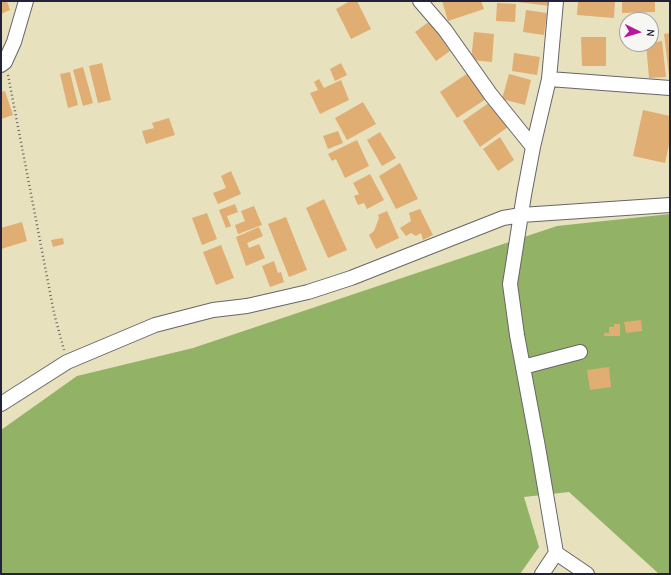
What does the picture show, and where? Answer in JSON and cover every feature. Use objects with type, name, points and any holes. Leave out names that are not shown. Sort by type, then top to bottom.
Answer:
[{"type":"street","points":[[3,63],[14,42],[26,1]]},
{"type":"street","points":[[420,1],[444,30],[491,95],[533,147]]},
{"type":"street","points":[[542,574],[556,553],[517,335],[510,284],[515,243],[533,147],[549,79],[556,1]]},
{"type":"street","points":[[549,79],[670,88]]},
{"type":"street","points":[[1,404],[67,362],[156,325],[213,310],[247,306],[308,292],[350,278],[503,218],[521,215],[670,205]]},
{"type":"street","points":[[523,368],[580,352]]},
{"type":"street","points":[[556,553],[587,574]]},
{"type":"path","points":[[3,63],[54,313],[67,362]]},
{"type":"green space","points":[[670,214],[670,574],[659,574],[569,492],[524,497],[539,547],[520,574],[1,574],[1,430],[77,376],[193,348],[557,226]]},
{"type":"building","points":[[1,1],[7,1],[10,10],[1,14]]},
{"type":"building","points":[[350,1],[357,1],[371,29],[351,39],[336,9]]},
{"type":"building","points":[[442,1],[481,1],[484,9],[448,21]]},
{"type":"building","points":[[550,1],[550,6],[518,2]]},
{"type":"building","points":[[578,1],[615,1],[614,18],[577,15]]},
{"type":"building","points":[[622,1],[655,1],[655,12],[622,12]]},
{"type":"building","points":[[497,3],[516,4],[515,22],[496,21]]},
{"type":"building","points":[[526,10],[547,13],[544,35],[523,32]]},
{"type":"building","points":[[430,21],[450,51],[436,61],[415,32]]},
{"type":"building","points":[[474,32],[494,34],[492,62],[471,60]]},
{"type":"building","points":[[670,33],[670,75],[669,75],[664,34]]},
{"type":"building","points":[[581,37],[606,37],[606,66],[582,66]]},
{"type":"building","points":[[662,41],[666,77],[649,78],[647,52],[659,52],[659,42]]},
{"type":"building","points":[[514,53],[540,57],[537,75],[512,71]]},
{"type":"building","points":[[102,63],[111,100],[98,103],[89,66]]},
{"type":"building","points":[[341,63],[347,75],[335,81],[330,69]]},
{"type":"building","points":[[83,67],[93,103],[83,106],[73,70]]},
{"type":"building","points":[[471,71],[489,97],[457,118],[440,92]]},
{"type":"building","points":[[70,72],[78,105],[68,108],[60,74]]},
{"type":"building","points":[[509,74],[531,80],[525,105],[502,99]]},
{"type":"building","points":[[319,79],[324,88],[341,80],[349,100],[320,114],[310,93],[318,90],[314,82]]},
{"type":"building","points":[[5,91],[13,115],[1,119],[1,92]]},
{"type":"building","points":[[363,102],[376,124],[347,140],[335,118]]},
{"type":"building","points":[[490,102],[508,127],[480,147],[463,121]]},
{"type":"building","points":[[643,110],[670,116],[670,140],[665,163],[633,156]]},
{"type":"building","points":[[169,118],[175,135],[146,144],[142,131],[154,128],[152,123]]},
{"type":"building","points":[[338,131],[343,143],[328,149],[323,136]]},
{"type":"building","points":[[380,132],[396,158],[382,166],[367,140]]},
{"type":"building","points":[[500,137],[514,160],[498,171],[483,149]]},
{"type":"building","points":[[357,140],[369,166],[345,178],[336,159],[332,161],[328,154]]},
{"type":"building","points":[[400,163],[418,199],[396,209],[379,176]]},
{"type":"building","points":[[231,171],[241,194],[218,204],[213,193],[226,188],[221,176]]},
{"type":"building","points":[[370,174],[384,200],[367,209],[364,203],[358,205],[354,196],[359,194],[353,183]]},
{"type":"building","points":[[324,199],[347,250],[328,258],[306,208]]},
{"type":"building","points":[[235,204],[238,212],[227,216],[231,226],[226,228],[219,210]]},
{"type":"building","points":[[254,206],[262,225],[238,234],[235,225],[245,221],[241,211]]},
{"type":"building","points":[[420,209],[433,235],[423,240],[421,233],[416,236],[411,233],[406,236],[400,228],[411,221],[409,213]]},
{"type":"building","points":[[387,211],[399,238],[376,249],[369,235],[374,231],[379,218],[378,215]]},
{"type":"building","points":[[207,213],[217,239],[202,245],[192,218]]},
{"type":"building","points":[[286,217],[307,270],[289,277],[268,224]]},
{"type":"building","points":[[22,222],[27,241],[1,249],[1,228]]},
{"type":"building","points":[[259,227],[263,236],[247,243],[249,248],[259,244],[265,258],[246,266],[236,237]]},
{"type":"building","points":[[63,238],[64,244],[53,247],[51,240]]},
{"type":"building","points":[[221,245],[234,278],[216,285],[203,252]]},
{"type":"building","points":[[274,261],[278,273],[281,272],[284,282],[270,287],[262,266]]},
{"type":"building","points":[[641,320],[642,331],[626,333],[624,322]]},
{"type":"building","points":[[614,324],[620,324],[620,336],[604,336],[604,333],[609,333],[609,327],[614,327]]},
{"type":"building","points":[[609,367],[611,387],[590,390],[587,370]]}]
